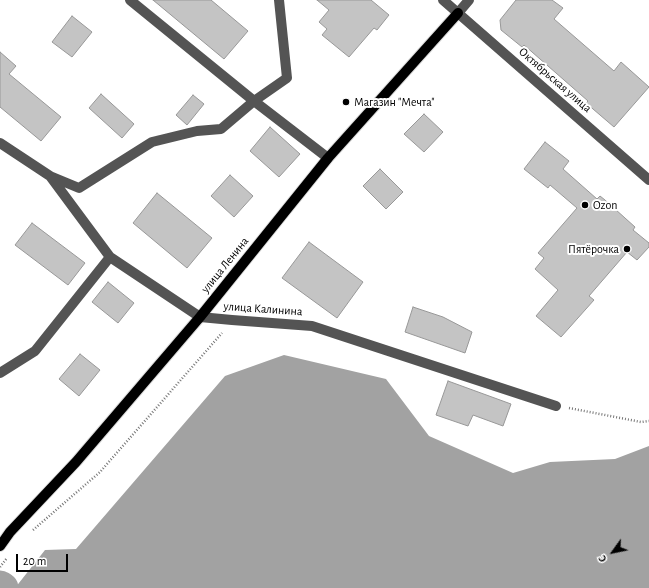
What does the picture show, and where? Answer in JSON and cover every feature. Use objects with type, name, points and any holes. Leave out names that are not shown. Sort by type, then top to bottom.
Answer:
[{"type":"main road","name":"улица Ленина","points":[[0,546],[10,532],[76,462],[200,317],[328,158],[458,13]]},
{"type":"street","points":[[130,0],[254,101],[328,158]]},
{"type":"street","points":[[50,176],[79,188],[152,142],[196,131],[221,129],[254,101],[287,78],[279,0]]},
{"type":"street","name":"Октябрьская улица","points":[[443,0],[649,180]]},
{"type":"street","name":"улица Ленина","points":[[458,13],[469,0]]},
{"type":"street","name":"улица Калинина","points":[[0,143],[50,176],[110,258],[200,317],[312,326],[556,406]]},
{"type":"street","points":[[0,372],[35,350],[110,258]]},
{"type":"path","points":[[32,530],[100,472],[232,320]]},
{"type":"path","points":[[556,406],[641,422],[649,421]]},
{"type":"shaded area","points":[[284,355],[386,379],[429,436],[513,473],[550,462],[615,459],[649,446],[649,588],[15,588],[45,550],[76,549],[225,376]]},
{"type":"building","points":[[153,0],[211,0],[248,31],[224,59]]},
{"type":"building","points":[[317,0],[371,0],[389,15],[377,30],[374,28],[349,57],[322,35],[327,29],[319,22],[329,10]]},
{"type":"building","points":[[516,0],[552,0],[563,8],[554,19],[614,71],[621,62],[649,87],[614,127],[586,103],[588,101],[524,45],[522,47],[501,30],[500,20]]},
{"type":"building","points":[[72,16],[92,32],[72,57],[52,42]]},
{"type":"building","points":[[0,52],[16,66],[9,74],[61,117],[41,141],[0,107]]},
{"type":"building","points":[[101,94],[134,124],[122,138],[89,108]]},
{"type":"building","points":[[193,95],[204,104],[187,125],[176,115]]},
{"type":"building","points":[[424,114],[443,132],[424,152],[404,134]]},
{"type":"building","points":[[270,127],[300,154],[279,177],[250,151]]},
{"type":"building","points":[[545,142],[569,161],[563,169],[597,199],[600,196],[605,200],[635,227],[633,230],[649,243],[649,247],[637,260],[627,252],[589,296],[594,300],[561,337],[536,316],[558,290],[535,269],[544,258],[538,253],[577,208],[550,185],[548,188],[524,169]]},
{"type":"building","points":[[380,169],[403,192],[386,209],[363,186]]},
{"type":"building","points":[[230,175],[253,196],[234,217],[211,196]]},
{"type":"building","points":[[157,193],[212,238],[187,268],[133,223]]},
{"type":"building","points":[[32,223],[85,263],[68,285],[15,245]]},
{"type":"building","points":[[309,242],[363,282],[337,318],[282,278]]},
{"type":"building","points":[[108,282],[134,303],[118,323],[92,302]]},
{"type":"building","points":[[413,307],[443,317],[472,332],[465,353],[405,332]]},
{"type":"building","points":[[80,354],[100,370],[79,396],[59,379]]},
{"type":"building","points":[[448,381],[511,404],[503,426],[473,415],[468,426],[436,415]]},
{"type":"place","name":"Магазин \"Мечта\"","points":[[346,102]]},
{"type":"place","name":"Ozon","points":[[585,205]]},
{"type":"place","name":"Пятёрочка","points":[[627,249]]}]
